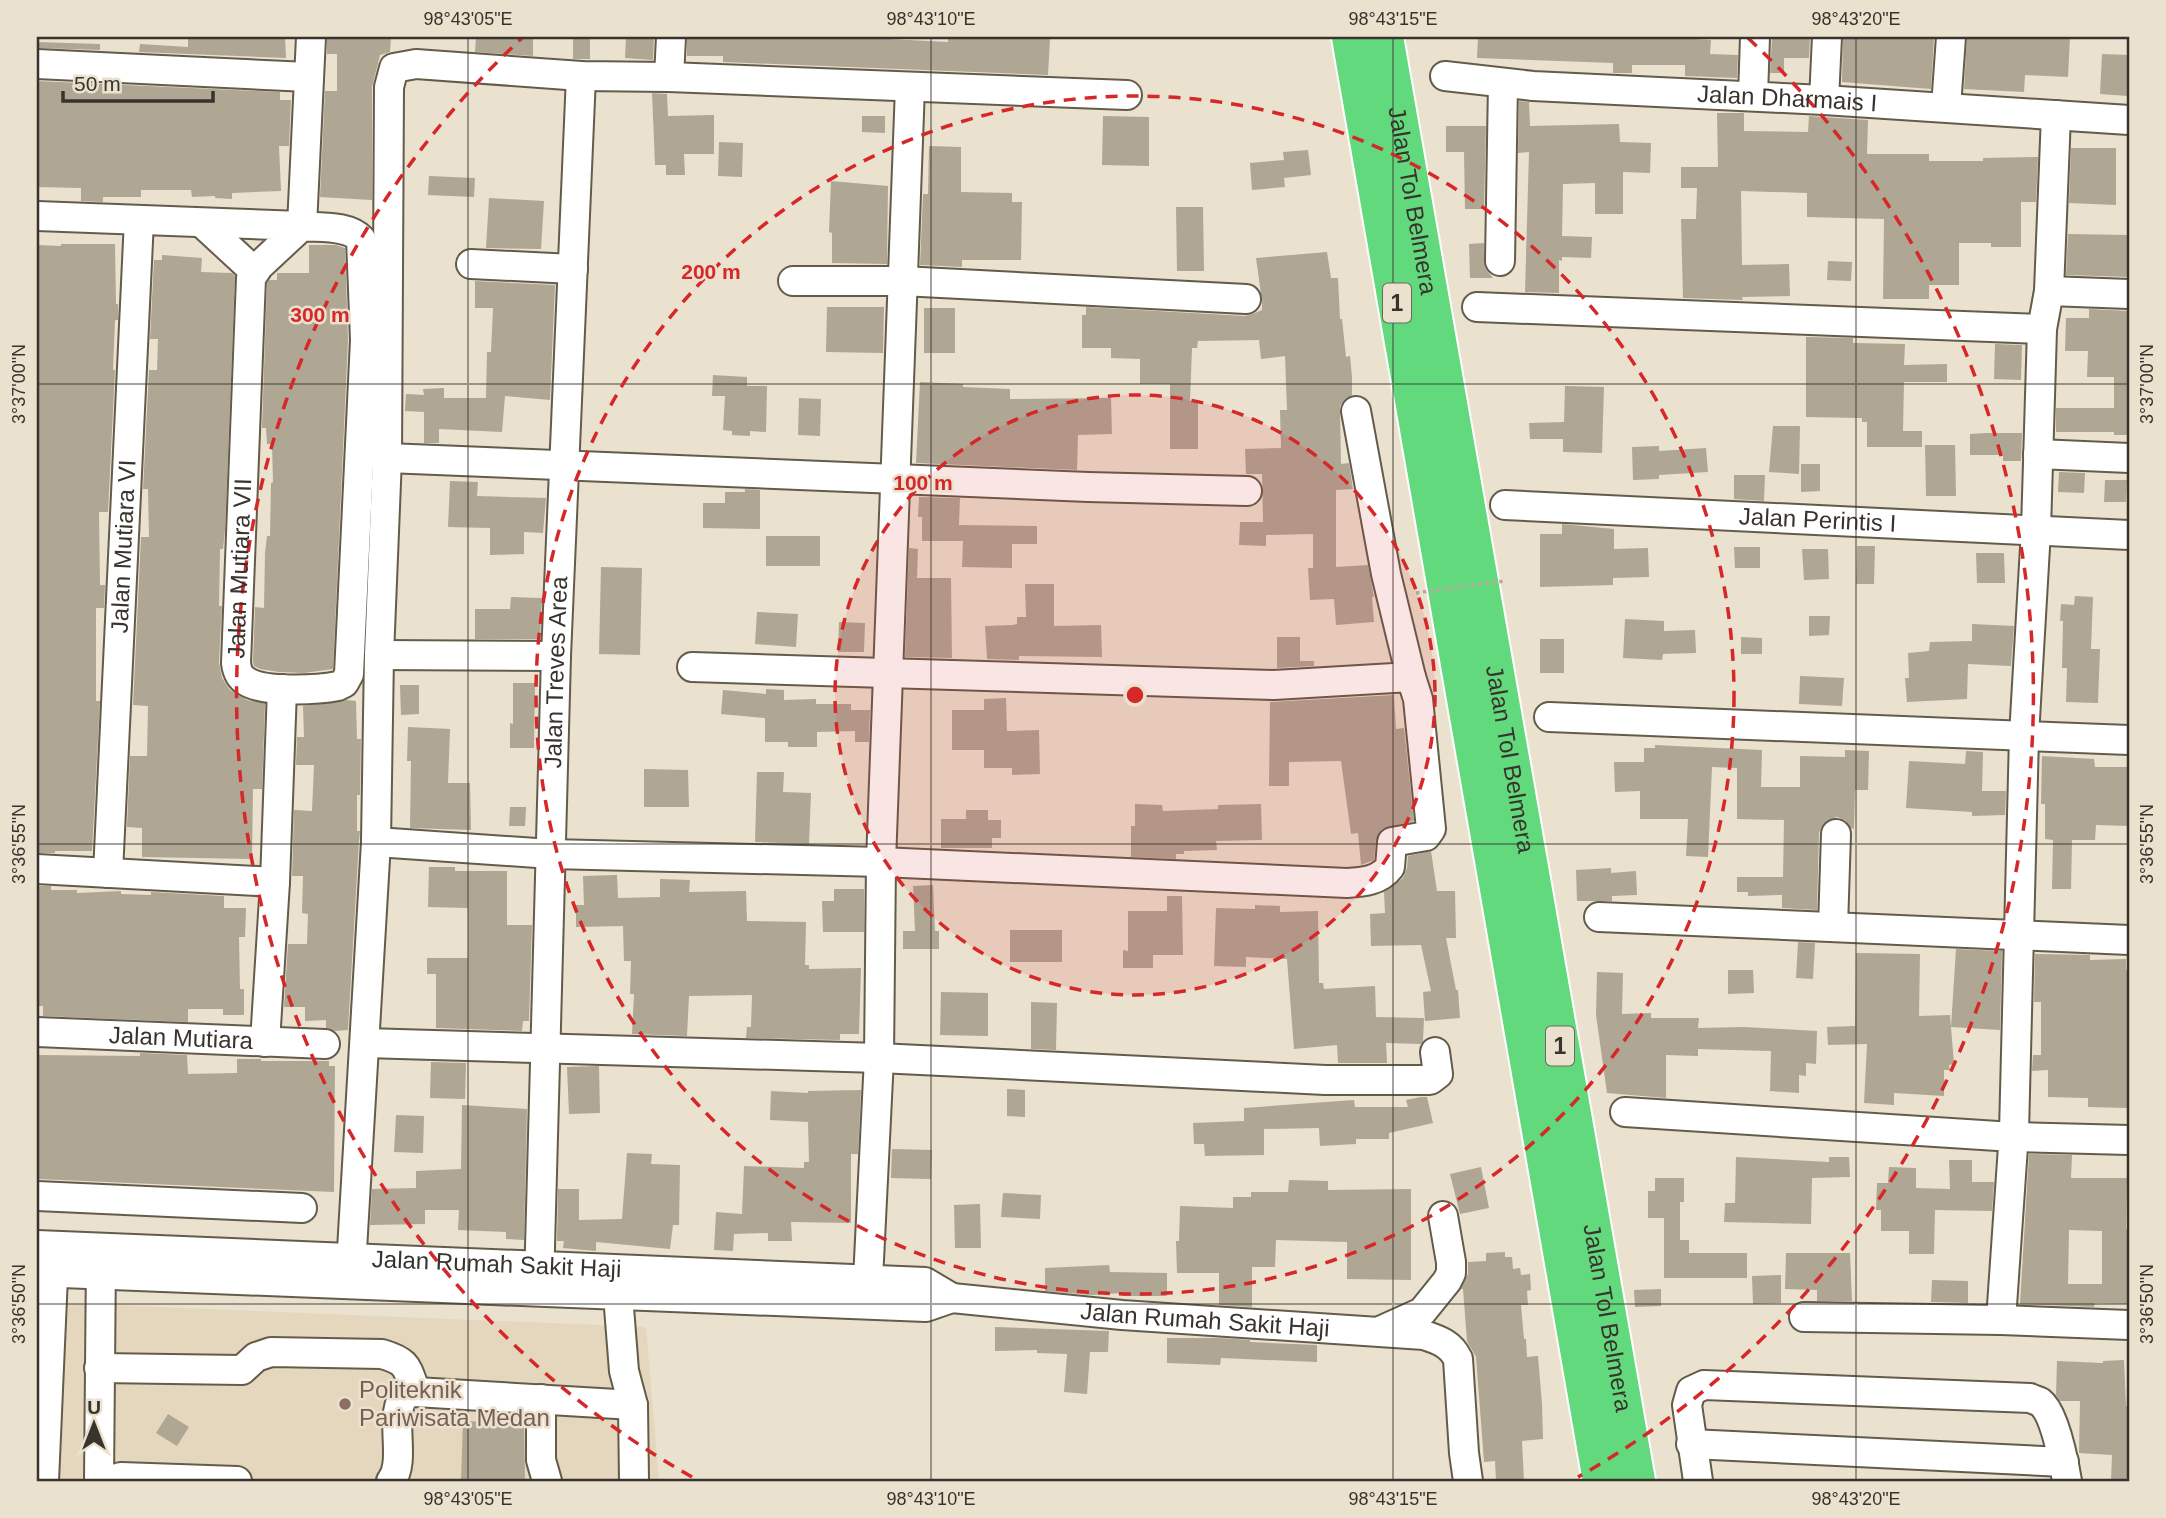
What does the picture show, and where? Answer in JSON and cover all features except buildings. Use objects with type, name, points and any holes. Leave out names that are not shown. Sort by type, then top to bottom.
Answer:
[{"type":"highway","name":"Jalan Tol Belmera","points":[[1351,37],[1602,1481]]},
{"type":"highway","name":"Jalan Tol Belmera","points":[[1384,37],[1636,1481]]},
{"type":"street","points":[[202,223],[254,271],[302,226],[311,37]]},
{"type":"street","points":[[669,77],[671,37]]},
{"type":"street","points":[[1753,96],[1755,37]]},
{"type":"street","points":[[1824,100],[1827,37]]},
{"type":"street","points":[[1946,107],[1951,37]]},
{"type":"street","points":[[37,64],[309,77]]},
{"type":"street","points":[[351,1271],[376,842],[379,654],[387,458],[389,87],[394,68],[416,64],[581,76],[669,77],[1127,96]]},
{"type":"street","name":"Jalan Treves Area","points":[[539,1279],[556,656],[581,76]]},
{"type":"street","name":"Jalan Dharmais I","points":[[1445,76],[1533,86],[1824,100],[2129,120]]},
{"type":"street","points":[[1500,261],[1503,83]]},
{"type":"street","points":[[867,1280],[879,1058],[881,862],[911,87]]},
{"type":"street","points":[[2001,1320],[2013,1137],[2024,736],[2036,530],[2042,330],[2049,291],[2056,115]]},
{"type":"street","name":"Jalan Mutiara VII","points":[[37,216],[302,226],[354,232],[361,239],[365,340],[349,674],[344,683],[338,686],[282,689],[249,683],[239,676],[236,663],[254,271]]},
{"type":"street","name":"Jalan Mutiara VI","points":[[108,873],[139,220]]},
{"type":"street","points":[[471,264],[573,269]]},
{"type":"street","points":[[793,281],[902,281],[1246,299]]},
{"type":"street","points":[[2049,291],[2129,294]]},
{"type":"street","points":[[1477,307],[2042,330]]},
{"type":"street","points":[[376,842],[551,854],[881,862],[1347,883],[1370,881],[1380,877],[1390,867],[1392,842],[1421,838],[1429,833],[1431,828],[1418,699],[1386,574],[1356,411]]},
{"type":"street","points":[[2038,454],[2129,458]]},
{"type":"street","points":[[387,458],[1247,491]]},
{"type":"street","name":"Jalan Perintis I","points":[[1505,505],[2129,535]]},
{"type":"street","points":[[379,654],[556,656]]},
{"type":"street","points":[[692,667],[1274,685],[1411,677]]},
{"type":"street","points":[[265,1042],[275,881],[282,689]]},
{"type":"street","points":[[1549,717],[2129,740]]},
{"type":"street","points":[[1833,927],[1836,834]]},
{"type":"street","points":[[37,869],[275,881]]},
{"type":"street","points":[[1599,917],[2129,940]]},
{"type":"street","name":"Jalan Mutiara","points":[[37,1032],[325,1044]]},
{"type":"street","points":[[365,1043],[545,1046],[879,1058],[1325,1080],[1430,1080],[1438,1074],[1434,1052]]},
{"type":"street","points":[[1625,1112],[2013,1137],[2129,1140]]},
{"type":"street","points":[[37,1196],[302,1208]]},
{"type":"street","points":[[1380,1331],[1422,1312],[1451,1273],[1443,1216]]},
{"type":"street","points":[[44,1481],[45,1259]]},
{"type":"street","name":"Jalan Rumah Sakit Haji","points":[[45,1259],[619,1282],[926,1307],[952,1298],[1122,1315],[1424,1335],[1454,1349],[1458,1359],[1468,1481]]},
{"type":"street","points":[[99,1481],[101,1261]]},
{"type":"street","points":[[619,1282],[624,1371],[634,1405],[634,1481]]},
{"type":"street","name":"Jalan Rumah Sakit Haji","points":[[619,1282],[925,1282],[952,1298]]},
{"type":"street","points":[[1804,1317],[2129,1325]]},
{"type":"street","points":[[99,1368],[242,1370],[256,1357],[271,1352],[382,1354],[399,1359],[407,1369],[416,1392]]},
{"type":"street","points":[[1691,1444],[2066,1472],[2046,1408],[2029,1398],[1704,1385],[1691,1391],[1687,1398],[1691,1444],[1698,1481]]},
{"type":"street","points":[[391,1481],[396,1471],[399,1405],[407,1393],[634,1405]]},
{"type":"street","points":[[541,1399],[541,1460],[547,1481]]},
{"type":"street","points":[[108,1481],[121,1477],[237,1481]]},
{"type":"path","points":[[1416,593],[1504,581]]},
{"type":"shaded area","name":"Politeknik Pariwisata Medan","points":[[37,1302],[646,1327],[659,1481],[37,1481]]},
{"type":"place","name":"Politeknik Pariwisata Medan","points":[[345,1404]]}]
